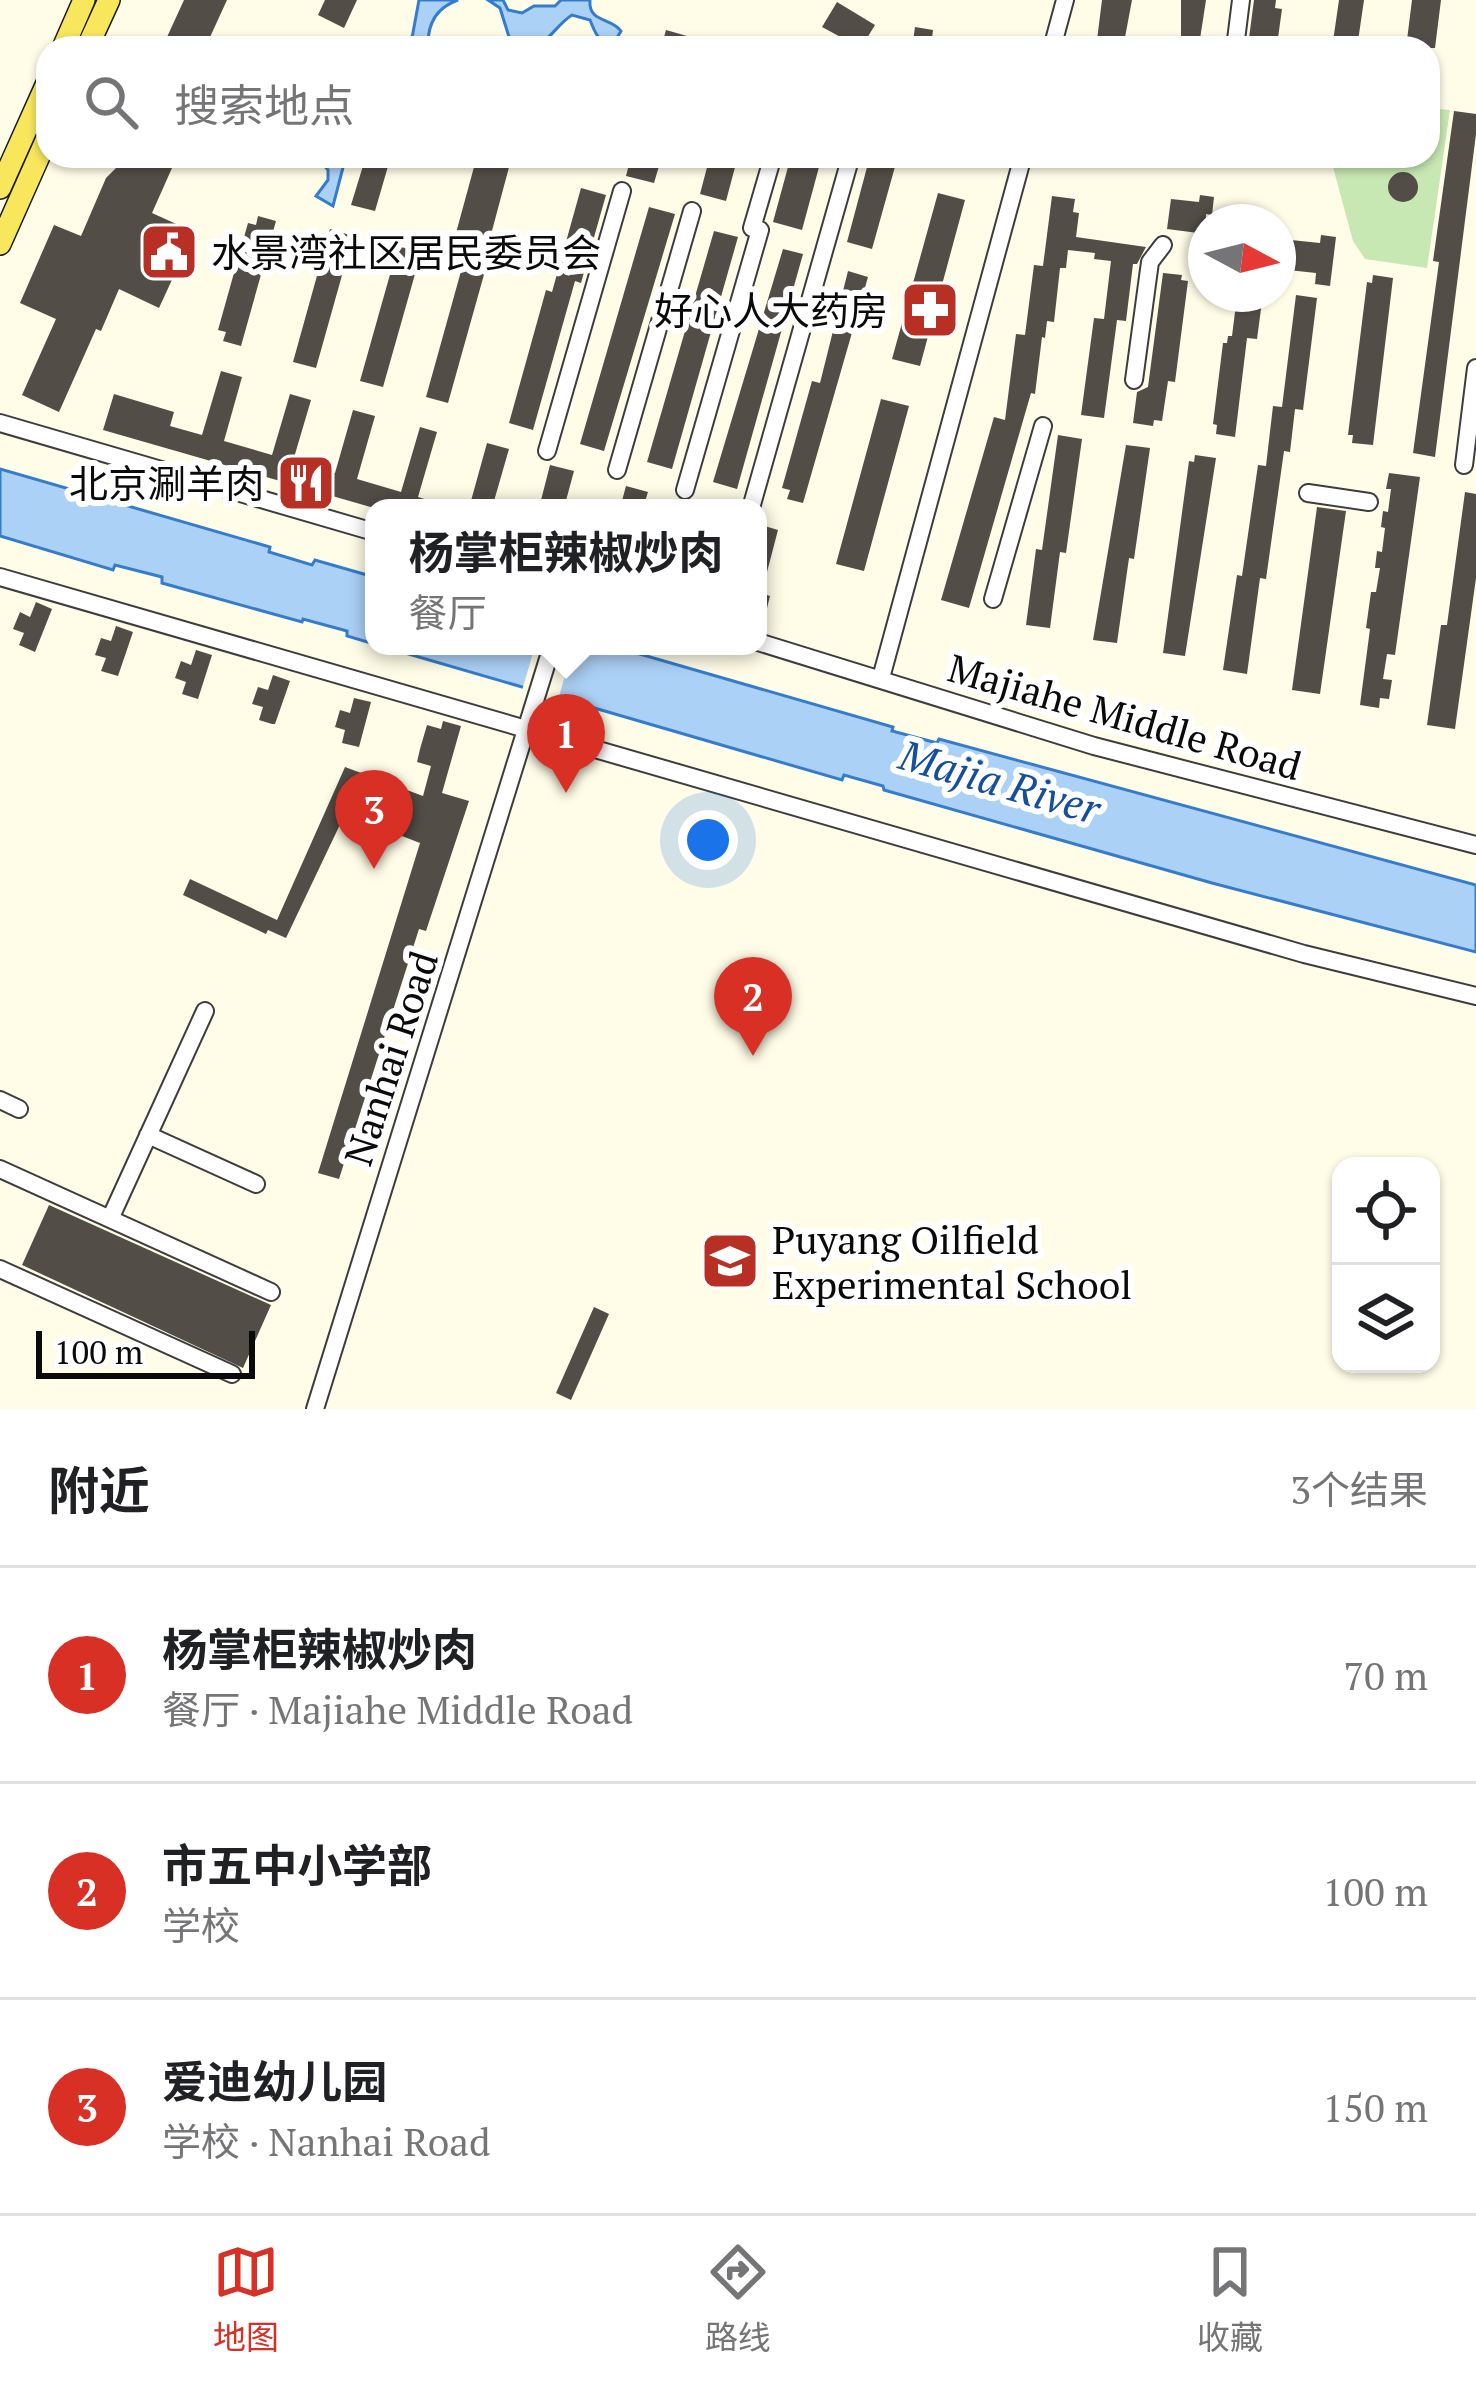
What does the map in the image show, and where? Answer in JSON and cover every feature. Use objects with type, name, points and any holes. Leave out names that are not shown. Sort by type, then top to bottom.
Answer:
[{"type":"main road","points":[[68,36],[84,0]]},
{"type":"main road","points":[[92,36],[109,0]]},
{"type":"main road","points":[[0,188],[36,108]]},
{"type":"main road","points":[[0,244],[36,163]]},
{"type":"street","points":[[1055,36],[1065,0]]},
{"type":"street","points":[[1236,36],[1241,0]]},
{"type":"street","points":[[685,490],[770,168]]},
{"type":"street","points":[[754,499],[848,168]]},
{"type":"street","points":[[881,678],[1020,168]]},
{"type":"street","points":[[547,452],[622,191]]},
{"type":"street","points":[[616,470],[692,211]]},
{"type":"street","points":[[1134,380],[1150,262],[1163,245]]},
{"type":"street","points":[[1464,465],[1476,368]]},
{"type":"street","points":[[0,423],[365,529]]},
{"type":"street","points":[[993,599],[1043,426]]},
{"type":"street","points":[[1308,494],[1370,502]]},
{"type":"street","points":[[0,577],[1304,954],[1476,996]]},
{"type":"street","name":"Majiahe Middle Road","points":[[767,645],[1094,746],[1476,845]]},
{"type":"street","name":"Nanhai Road","points":[[314,1409],[549,655]]},
{"type":"street","points":[[110,1219],[205,1011]]},
{"type":"street","points":[[0,1100],[19,1109]]},
{"type":"street","points":[[148,1135],[256,1184]]},
{"type":"street","points":[[0,1169],[271,1292]]},
{"type":"street","points":[[0,1269],[232,1374]]},
{"type":"green space","points":[[1440,109],[1450,110],[1427,268],[1365,259],[1353,241],[1333,168],[1440,168]]},
{"type":"water","points":[[419,0],[458,0],[434,19],[429,36],[412,36]]},
{"type":"water","points":[[488,0],[503,0],[508,10],[522,13],[534,6],[555,6],[561,0],[590,0],[596,16],[621,31],[618,36],[598,36],[590,20],[572,15],[549,36],[509,36],[500,8]]},
{"type":"water","points":[[343,168],[333,206],[316,196],[328,180],[328,170]]},
{"type":"water","points":[[0,469],[270,547],[269,552],[312,565],[315,560],[365,574],[365,641],[347,636],[347,631],[162,583],[162,577],[115,565],[113,570],[0,536]]},
{"type":"water","name":"Majia River","points":[[412,655],[643,655],[893,727],[892,731],[937,743],[939,739],[1476,885],[1476,952],[1212,883],[844,775],[842,780]]},
{"type":"pier","points":[[532,655],[571,655],[557,704],[521,694]]},
{"type":"building","points":[[184,0],[227,0],[210,36],[168,36]]},
{"type":"building","points":[[325,0],[357,0],[344,28],[318,15]]},
{"type":"building","points":[[1102,0],[1132,0],[1125,36],[1098,36]]},
{"type":"building","points":[[1181,0],[1206,0],[1200,36],[1181,36]]},
{"type":"building","points":[[1254,0],[1276,0],[1275,8],[1282,9],[1278,36],[1249,36]]},
{"type":"building","points":[[1339,0],[1364,0],[1359,36],[1334,36]]},
{"type":"building","points":[[1412,0],[1441,0],[1436,36],[1408,36]]},
{"type":"building","points":[[837,2],[875,25],[868,36],[839,36],[822,27]]},
{"type":"building","points":[[915,27],[933,30],[932,36],[914,36]]},
{"type":"building","points":[[1454,111],[1476,114],[1476,134],[1435,457],[1413,453]]},
{"type":"building","points":[[116,168],[172,168],[152,213],[194,232],[159,308],[119,289],[59,412],[22,395],[56,319],[20,303],[54,225],[81,236],[106,178]]},
{"type":"building","points":[[362,168],[388,168],[375,211],[351,205]]},
{"type":"building","points":[[474,168],[509,168],[489,242],[456,233]]},
{"type":"building","points":[[628,168],[658,168],[654,183],[626,176]]},
{"type":"building","points":[[707,168],[735,168],[726,201],[700,194]]},
{"type":"building","points":[[788,168],[819,168],[802,230],[773,222]]},
{"type":"building","points":[[867,168],[895,168],[872,249],[847,242]]},
{"type":"building","points":[[1403,172],[1418,187],[1403,202],[1388,187]]},
{"type":"building","points":[[581,188],[606,195],[581,283],[575,281],[533,430],[509,423]]},
{"type":"building","points":[[938,193],[965,200],[920,366],[892,359]]},
{"type":"building","points":[[1200,195],[1214,197],[1213,204],[1188,204],[1188,232],[1167,229],[1171,199],[1199,202]]},
{"type":"building","points":[[1052,196],[1075,199],[1073,212],[1079,213],[1076,237],[1146,247],[1133,264],[1126,321],[1117,320],[1104,418],[1081,415],[1094,318],[1104,319],[1111,261],[1094,259],[1095,253],[1068,250],[1066,268],[1060,268],[1054,322],[1047,321],[1042,337],[1035,394],[1031,393],[969,608],[941,600],[994,417],[1005,420],[1016,334],[1025,335],[1034,265],[1043,266]]},
{"type":"building","points":[[649,207],[675,214],[604,451],[580,444]]},
{"type":"building","points":[[258,216],[276,221],[241,346],[223,341],[226,332],[218,330],[248,223],[256,225]]},
{"type":"building","points":[[330,229],[353,236],[316,368],[293,362]]},
{"type":"building","points":[[714,231],[738,237],[672,469],[647,462]]},
{"type":"building","points":[[1321,235],[1336,237],[1330,286],[1315,284],[1316,273],[1296,271],[1296,241],[1320,243]]},
{"type":"building","points":[[398,246],[421,253],[383,387],[360,381]]},
{"type":"building","points":[[783,249],[803,254],[737,489],[713,482]]},
{"type":"building","points":[[463,264],[485,271],[448,403],[426,397]]},
{"type":"building","points":[[848,271],[868,277],[803,503],[787,499],[790,490],[782,488],[812,381],[820,383]]},
{"type":"building","points":[[1163,273],[1182,275],[1181,280],[1188,281],[1175,382],[1168,381],[1162,421],[1154,420],[1153,426],[1133,423],[1137,392],[1148,387]]},
{"type":"building","points":[[1373,275],[1393,278],[1373,445],[1352,443],[1353,435],[1348,435],[1367,282],[1372,283]]},
{"type":"building","points":[[1296,295],[1317,298],[1303,410],[1295,409],[1290,452],[1284,451],[1247,674],[1223,670],[1258,465],[1266,466],[1273,406],[1282,407]]},
{"type":"building","points":[[1235,312],[1261,312],[1257,339],[1247,338],[1235,437],[1216,434],[1213,424],[1223,343],[1232,336]]},
{"type":"building","points":[[221,371],[242,377],[224,441],[272,455],[290,394],[311,400],[293,461],[335,473],[353,410],[375,416],[357,479],[401,492],[420,427],[437,432],[418,497],[424,499],[365,499],[365,505],[103,430],[114,394],[174,412],[170,426],[202,435]]},
{"type":"building","points":[[881,399],[909,406],[864,571],[836,564]]},
{"type":"building","points":[[1058,435],[1082,439],[1050,628],[1026,625]]},
{"type":"building","points":[[487,443],[509,449],[495,499],[471,499]]},
{"type":"building","points":[[1126,445],[1150,448],[1117,643],[1093,640]]},
{"type":"building","points":[[1195,455],[1216,458],[1185,656],[1163,653],[1189,461],[1194,462]]},
{"type":"building","points":[[550,465],[574,471],[566,499],[541,499]]},
{"type":"building","points":[[1389,473],[1420,477],[1395,655],[1387,654],[1383,679],[1392,680],[1389,699],[1380,698],[1379,708],[1360,705],[1371,592],[1376,592],[1377,551],[1382,552],[1383,511],[1388,512],[1391,489],[1386,489]]},
{"type":"building","points":[[626,486],[648,492],[646,499],[622,499]]},
{"type":"building","points":[[1465,492],[1476,494],[1476,578],[1455,729],[1427,725],[1441,625],[1447,625]]},
{"type":"building","points":[[1317,507],[1346,511],[1320,694],[1292,690]]},
{"type":"building","points":[[767,527],[778,530],[767,572]]},
{"type":"building","points":[[36,602],[52,609],[35,652],[19,645],[24,633],[13,629],[20,612],[30,617]]},
{"type":"building","points":[[116,626],[133,632],[118,676],[101,671],[106,658],[95,655],[101,638],[111,641]]},
{"type":"building","points":[[196,650],[212,655],[198,699],[182,694],[186,682],[175,678],[181,661],[191,665]]},
{"type":"building","points":[[273,675],[290,681],[275,724],[259,720],[263,707],[252,704],[258,687],[268,690]]},
{"type":"building","points":[[354,698],[371,702],[359,747],[342,743],[345,730],[335,727],[340,710],[350,713]]},
{"type":"building","points":[[443,721],[461,726],[442,793],[469,801],[426,931],[419,929],[339,1179],[318,1173],[420,843],[345,814],[286,938],[268,930],[266,934],[183,895],[190,879],[277,920],[345,767],[423,796],[431,766],[417,762],[420,749],[427,725],[441,729]]},
{"type":"building","points":[[49,1205],[271,1305],[243,1368],[22,1265]]},
{"type":"building","points":[[594,1307],[609,1314],[571,1400],[556,1393]]},
{"type":"place","name":"水景湾社区居民委员会","points":[[169,252]]},
{"type":"place","name":"好心人大药房","points":[[930,310]]},
{"type":"place","name":"北京涮羊肉","points":[[306,483]]},
{"type":"place","name":"杨掌柜辣椒炒肉","points":[[566,793]]},
{"type":"place","name":"爱迪幼儿园","points":[[374,869]]},
{"type":"place","name":"市五中小学部","points":[[753,1056]]},
{"type":"place","name":"Puyang Oilfield Experimental School","points":[[730,1261]]}]
